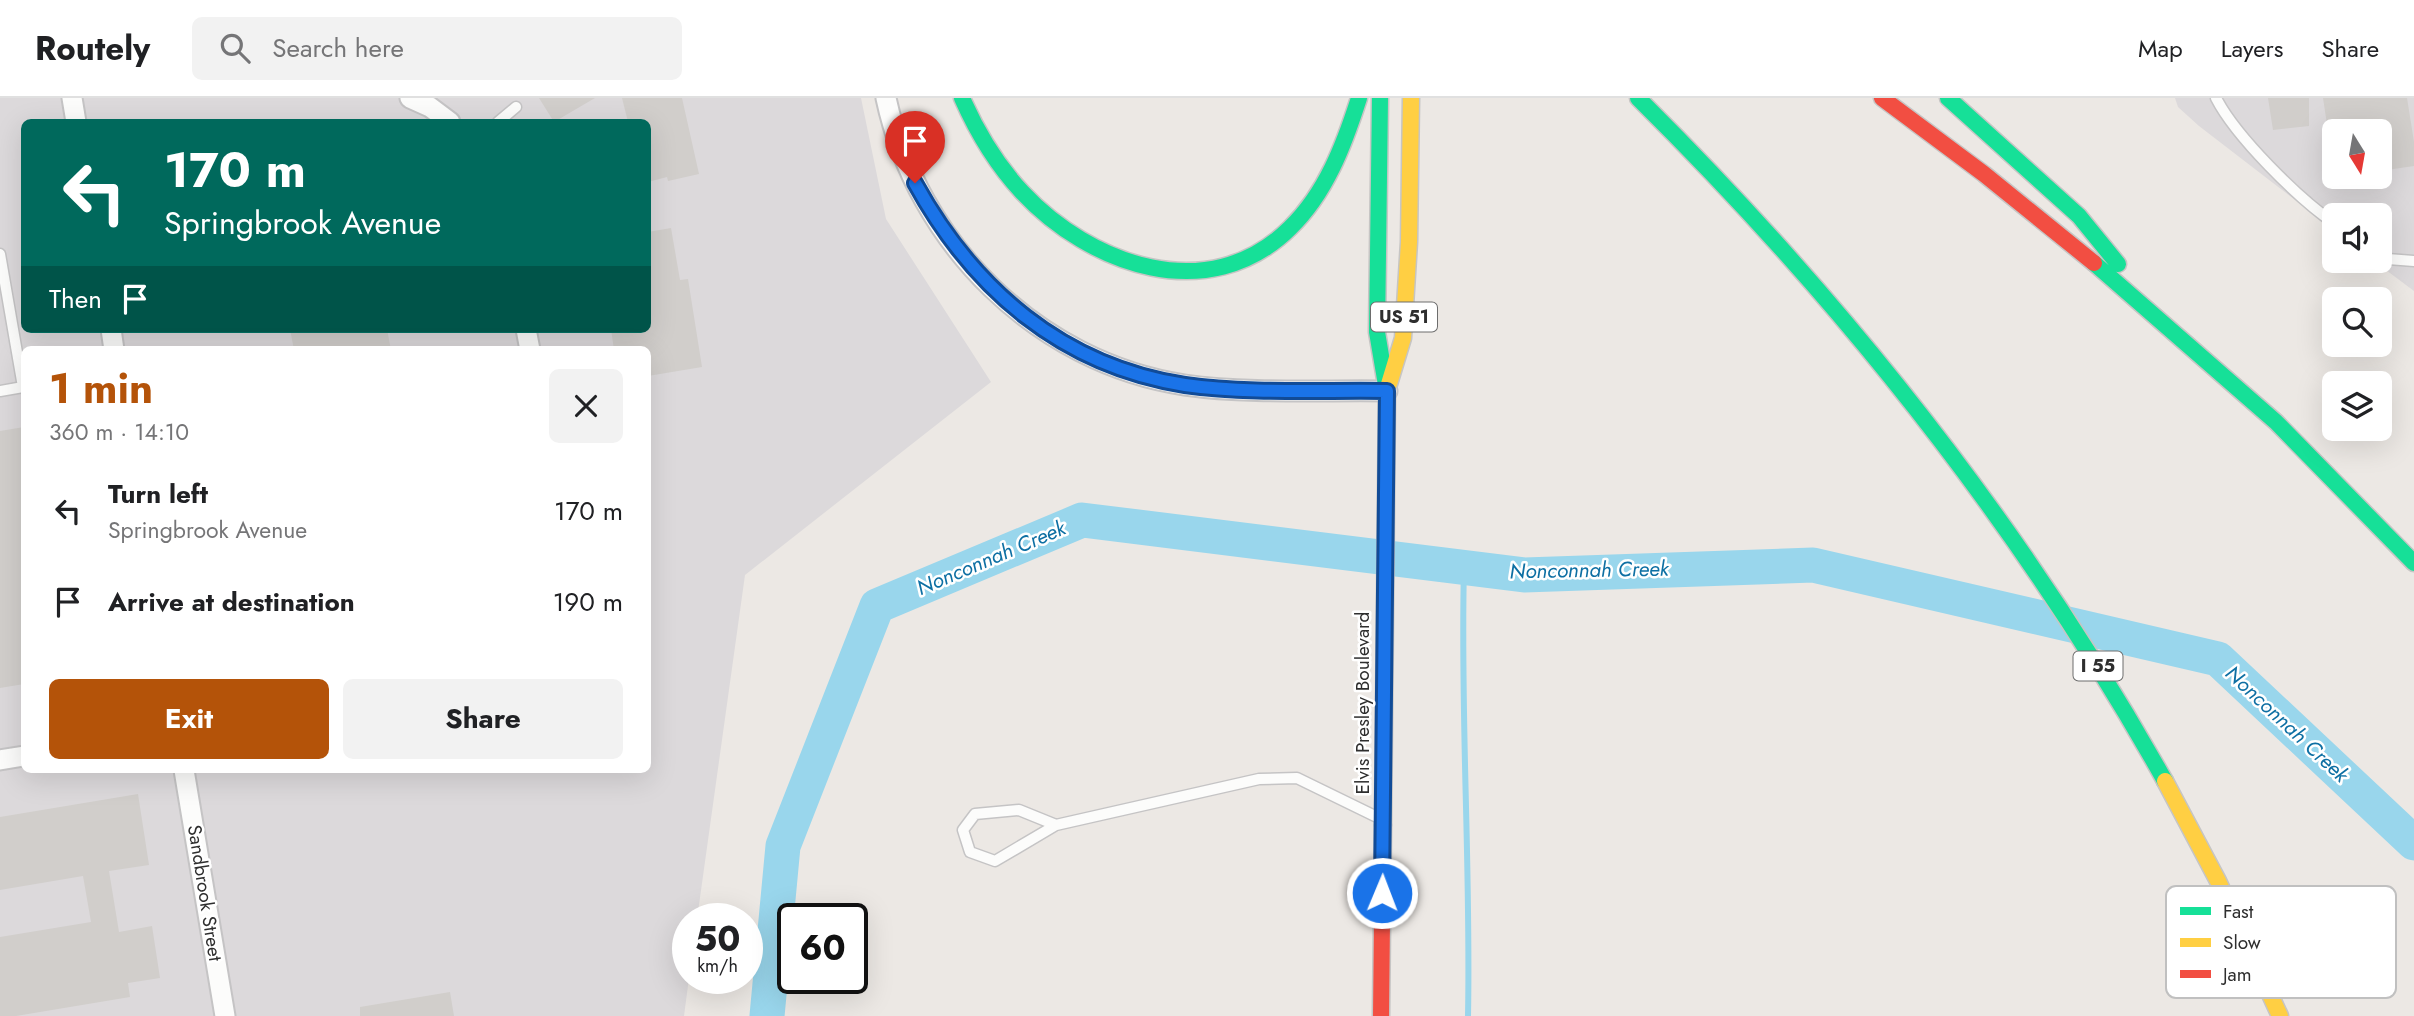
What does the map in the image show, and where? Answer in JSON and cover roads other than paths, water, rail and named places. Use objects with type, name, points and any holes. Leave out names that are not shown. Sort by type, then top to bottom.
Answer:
[{"type":"main road","points":[[962,98],[975,129],[993,156],[1021,190],[1048,216],[1112,254],[1148,267],[1175,272],[1196,271],[1240,260],[1288,230],[1307,209],[1324,183],[1339,154],[1359,98]]},
{"type":"main road","name":"Elvis Presley Boulevard","points":[[1380,98],[1377,332],[1387,391],[1381,1016]]},
{"type":"main road","name":"Elvis Presley Boulevard","points":[[1387,391],[1403,338],[1409,242],[1411,98]]},
{"type":"main road","name":"I 55","points":[[1638,98],[1805,275],[1930,425],[2059,604],[2171,789],[2221,886]]},
{"type":"main road","points":[[1882,98],[2048,226],[2163,321],[2278,424],[2414,563]]},
{"type":"main road","points":[[1948,98],[2079,216],[2163,321]]},
{"type":"main road","name":"I 55","points":[[2272,998],[2280,1016]]},
{"type":"street","points":[[72,98],[76,119]]},
{"type":"street","points":[[410,98],[430,107],[446,119]]},
{"type":"street","points":[[886,98],[905,163],[939,225],[969,265],[986,282],[1010,305],[1055,337],[1128,371],[1186,385],[1387,391]]},
{"type":"street","points":[[0,760],[21,756]]},
{"type":"street","name":"Sandbrook Street","points":[[184,773],[225,1016]]},
{"type":"lane","points":[[2216,98],[2225,114],[2271,166],[2322,214]]},
{"type":"lane","points":[[502,119],[516,107]]},
{"type":"lane","points":[[0,254],[21,375]]},
{"type":"lane","points":[[2392,259],[2414,261]]},
{"type":"lane","points":[[0,391],[21,387]]},
{"type":"lane","points":[[1056,825],[1019,810],[975,814],[963,830],[970,852],[995,860],[1056,825],[1259,779],[1285,778],[1297,778],[1382,819]]},
{"type":"waterway","name":"Nonconnah Creek","points":[[767,1016],[783,846],[877,606],[1082,520],[1524,575],[1813,565],[2218,659],[2414,843]]},
{"type":"waterway","points":[[1464,567],[1468,1016]]}]
